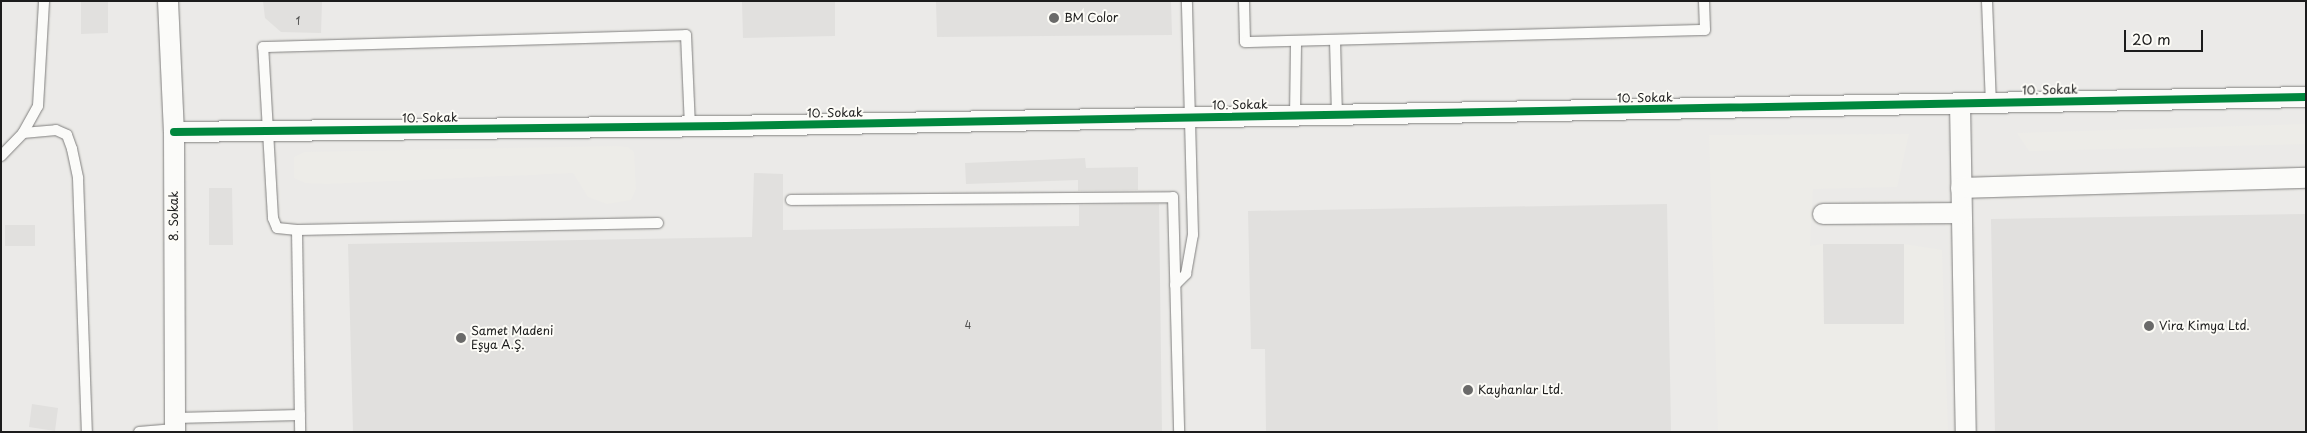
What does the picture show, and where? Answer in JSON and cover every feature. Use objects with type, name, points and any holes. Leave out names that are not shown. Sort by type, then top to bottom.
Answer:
[{"type":"street","name":"8. Sokak","points":[[168,1],[174,132],[175,426]]},
{"type":"street","name":"10. Sokak","points":[[174,132],[690,127],[2306,97]]},
{"type":"street","points":[[1960,103],[1966,432]]},
{"type":"street","points":[[1961,188],[2306,178]]},
{"type":"street","points":[[1823,214],[1961,213]]},
{"type":"lane","points":[[1,156],[23,133],[38,106],[44,1]]},
{"type":"lane","points":[[1175,285],[1186,274],[1193,234],[1187,1]]},
{"type":"lane","points":[[1244,1],[1245,42],[1705,30],[1704,1]]},
{"type":"lane","points":[[1987,1],[1991,103]]},
{"type":"lane","points":[[658,223],[297,230],[278,228],[273,218],[269,130],[262,47],[686,35],[690,127]]},
{"type":"lane","points":[[1335,40],[1337,115]]},
{"type":"lane","points":[[1295,116],[1296,41]]},
{"type":"lane","points":[[23,133],[56,130],[67,135],[72,149],[78,178],[87,432]]},
{"type":"lane","points":[[790,200],[1172,197],[1179,432]]},
{"type":"lane","points":[[297,230],[300,432]]},
{"type":"lane","points":[[139,432],[175,426],[300,414]]},
{"type":"shaded area","points":[[1,1],[2306,1],[2306,432],[1,432]]},
{"type":"shaded area","points":[[2306,124],[2306,144],[2029,151],[2017,133]]},
{"type":"shaded area","points":[[1909,134],[1897,187],[1813,189],[1810,246],[1823,244],[1824,324],[1904,324],[1904,244],[1942,250],[1948,432],[1718,432],[1709,135]]},
{"type":"shaded area","points":[[628,147],[634,152],[636,189],[631,200],[607,204],[588,197],[573,173],[327,184],[305,183],[294,178],[294,157],[304,152]]},
{"type":"building","points":[[81,1],[108,1],[108,33],[81,34]]},
{"type":"building","points":[[263,1],[322,1],[321,33],[281,32],[265,18]]},
{"type":"building","points":[[742,1],[835,1],[835,36],[743,38]]},
{"type":"building","name":"BM Color","points":[[936,1],[1171,1],[1172,35],[937,37]]},
{"type":"building","points":[[1085,158],[1086,168],[1138,167],[1138,190],[1078,191],[1078,180],[966,184],[965,163]]},
{"type":"building","points":[[754,173],[783,174],[783,230],[1079,226],[1079,205],[1159,204],[1162,432],[353,432],[348,244],[752,237]]},
{"type":"building","points":[[209,188],[232,188],[233,245],[209,245]]},
{"type":"building","points":[[1667,204],[1671,432],[1266,432],[1265,349],[1251,349],[1248,211]]},
{"type":"building","name":"Vira Kimya Ltd.","points":[[2306,214],[2306,432],[1995,432],[1991,219]]},
{"type":"building","points":[[5,225],[35,225],[35,246],[5,246]]},
{"type":"building","points":[[1823,244],[1904,244],[1904,324],[1824,324]]},
{"type":"building","points":[[32,404],[58,408],[55,431],[29,427]]},
{"type":"cycle path","points":[[174,132],[726,126],[2306,97]]},
{"type":"place","name":"BM Color","points":[[1054,18]]},
{"type":"place","name":"Vira Kimya Ltd.","points":[[2149,326]]},
{"type":"place","name":"Samet Madeni Eşya A.Ş.","points":[[461,338]]},
{"type":"place","name":"Kayhanlar Ltd.","points":[[1468,390]]}]
